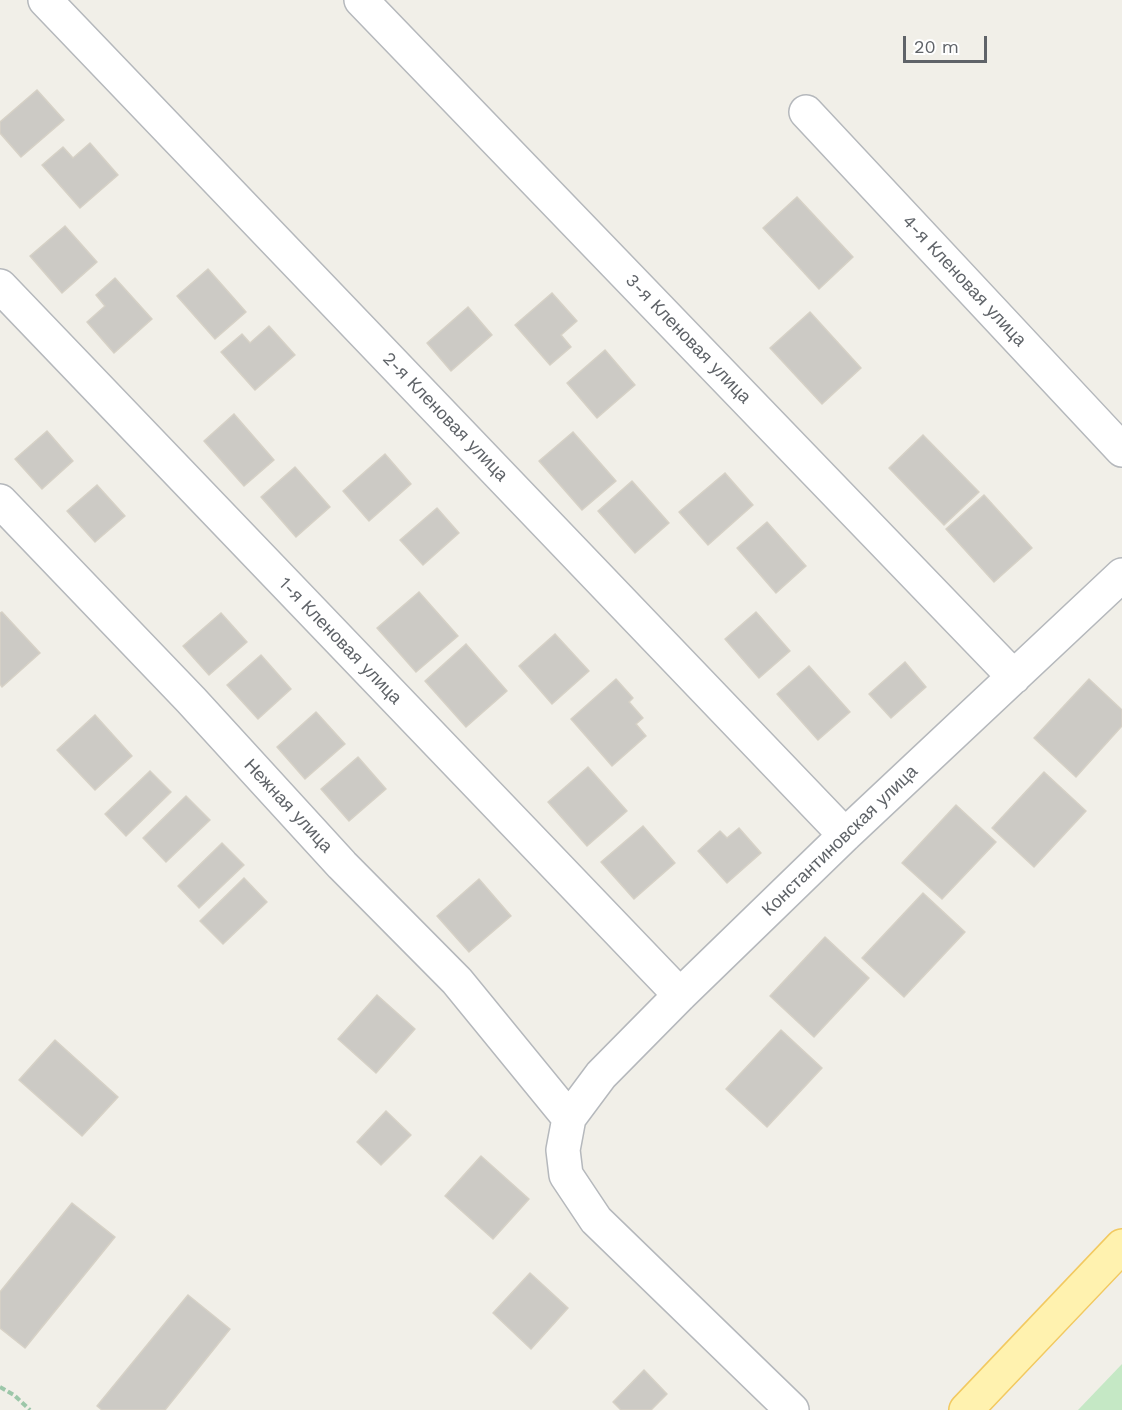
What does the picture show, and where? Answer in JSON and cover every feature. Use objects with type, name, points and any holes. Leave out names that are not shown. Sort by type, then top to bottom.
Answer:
[{"type":"main road","points":[[966,1410],[1122,1246]]},
{"type":"street","name":"2-я Кленовая улица","points":[[45,0],[845,834]]},
{"type":"street","name":"3-я Кленовая улица","points":[[362,0],[1014,677]]},
{"type":"street","name":"4-я Кленовая улица","points":[[806,112],[1122,450]]},
{"type":"street","name":"1-я Кленовая улица","points":[[0,286],[680,995]]},
{"type":"street","name":"Нежная улица","points":[[0,501],[191,700],[342,865],[457,981],[569,1118]]},
{"type":"street","name":"Константиновская улица","points":[[569,1118],[601,1075],[680,995],[845,834],[1122,575]]},
{"type":"street","points":[[569,1118],[563,1150],[566,1175],[596,1220],[792,1410]]},
{"type":"path","points":[[0,1387],[14,1395],[30,1410]]},
{"type":"green space","points":[[1122,1364],[1122,1410],[1078,1410]]},
{"type":"building","points":[[37,90],[64,120],[21,157],[0,133],[0,122]]},
{"type":"building","points":[[90,143],[118,175],[80,208],[42,165],[63,147],[73,158]]},
{"type":"building","points":[[797,197],[853,257],[819,289],[763,228]]},
{"type":"building","points":[[65,226],[97,262],[62,293],[30,256]]},
{"type":"building","points":[[208,269],[246,312],[215,339],[177,296]]},
{"type":"building","points":[[115,278],[152,319],[114,353],[87,322],[105,306],[96,295]]},
{"type":"building","points":[[552,293],[577,321],[561,335],[571,347],[550,365],[515,325]]},
{"type":"building","points":[[468,307],[492,335],[451,371],[427,343]]},
{"type":"building","points":[[810,312],[861,368],[822,404],[770,348]]},
{"type":"building","points":[[269,326],[295,355],[255,390],[221,352],[242,334],[250,343]]},
{"type":"building","points":[[605,350],[635,385],[597,418],[567,383]]},
{"type":"building","points":[[234,414],[274,460],[244,486],[204,441]]},
{"type":"building","points":[[47,431],[73,461],[42,489],[15,459]]},
{"type":"building","points":[[573,432],[616,481],[582,510],[539,461]]},
{"type":"building","points":[[923,435],[979,492],[944,525],[889,468]]},
{"type":"building","points":[[385,454],[411,484],[369,521],[343,491]]},
{"type":"building","points":[[295,467],[330,507],[296,537],[261,497]]},
{"type":"building","points":[[725,473],[753,505],[708,545],[679,512]]},
{"type":"building","points":[[632,481],[669,523],[635,553],[598,511]]},
{"type":"building","points":[[97,485],[125,516],[95,542],[67,511]]},
{"type":"building","points":[[984,495],[1032,548],[994,582],[946,529]]},
{"type":"building","points":[[437,508],[459,533],[423,565],[400,540]]},
{"type":"building","points":[[767,522],[806,566],[776,593],[737,548]]},
{"type":"building","points":[[419,592],[458,636],[416,672],[377,628]]},
{"type":"building","points":[[2,612],[40,653],[2,687],[0,684],[0,613]]},
{"type":"building","points":[[756,612],[790,651],[759,678],[725,639]]},
{"type":"building","points":[[221,613],[247,642],[209,675],[183,646]]},
{"type":"building","points":[[555,634],[589,671],[552,704],[519,666]]},
{"type":"building","points":[[466,644],[507,691],[466,727],[425,681]]},
{"type":"building","points":[[261,655],[291,689],[258,719],[227,685]]},
{"type":"building","points":[[905,662],[926,687],[891,718],[869,694]]},
{"type":"building","points":[[809,666],[850,712],[818,740],[777,694]]},
{"type":"building","points":[[616,679],[633,698],[629,702],[643,718],[636,724],[646,736],[612,766],[571,719]]},
{"type":"building","points":[[1089,679],[1122,710],[1122,726],[1076,777],[1034,738]]},
{"type":"building","points":[[316,712],[345,744],[305,779],[277,747]]},
{"type":"building","points":[[95,715],[132,756],[95,790],[57,750]]},
{"type":"building","points":[[358,757],[386,789],[349,821],[321,789]]},
{"type":"building","points":[[588,767],[627,811],[587,846],[548,802]]},
{"type":"building","points":[[150,771],[171,792],[126,836],[105,814]]},
{"type":"building","points":[[1044,772],[1086,811],[1034,867],[992,828]]},
{"type":"building","points":[[186,796],[210,820],[166,862],[143,838]]},
{"type":"building","points":[[956,805],[996,842],[942,899],[902,863]]},
{"type":"building","points":[[643,826],[675,863],[634,899],[601,862]]},
{"type":"building","points":[[739,828],[761,853],[727,883],[698,851],[720,831],[727,838]]},
{"type":"building","points":[[222,843],[244,865],[199,908],[178,886]]},
{"type":"building","points":[[244,878],[267,902],[223,944],[200,921]]},
{"type":"building","points":[[479,879],[511,916],[469,952],[437,916]]},
{"type":"building","points":[[923,893],[965,932],[904,997],[862,958]]},
{"type":"building","points":[[825,937],[869,978],[814,1037],[770,996]]},
{"type":"building","points":[[377,995],[415,1029],[376,1073],[338,1039]]},
{"type":"building","points":[[781,1030],[822,1068],[767,1127],[726,1089]]},
{"type":"building","points":[[55,1040],[118,1097],[82,1136],[19,1080]]},
{"type":"building","points":[[386,1111],[411,1135],[381,1165],[357,1142]]},
{"type":"building","points":[[481,1156],[529,1199],[493,1239],[445,1196]]},
{"type":"building","points":[[72,1203],[115,1237],[25,1348],[0,1328],[0,1292]]},
{"type":"building","points":[[530,1273],[568,1308],[531,1349],[493,1313]]},
{"type":"building","points":[[188,1295],[230,1329],[165,1410],[102,1410],[97,1406]]},
{"type":"building","points":[[644,1370],[667,1394],[651,1410],[621,1410],[613,1402]]}]
